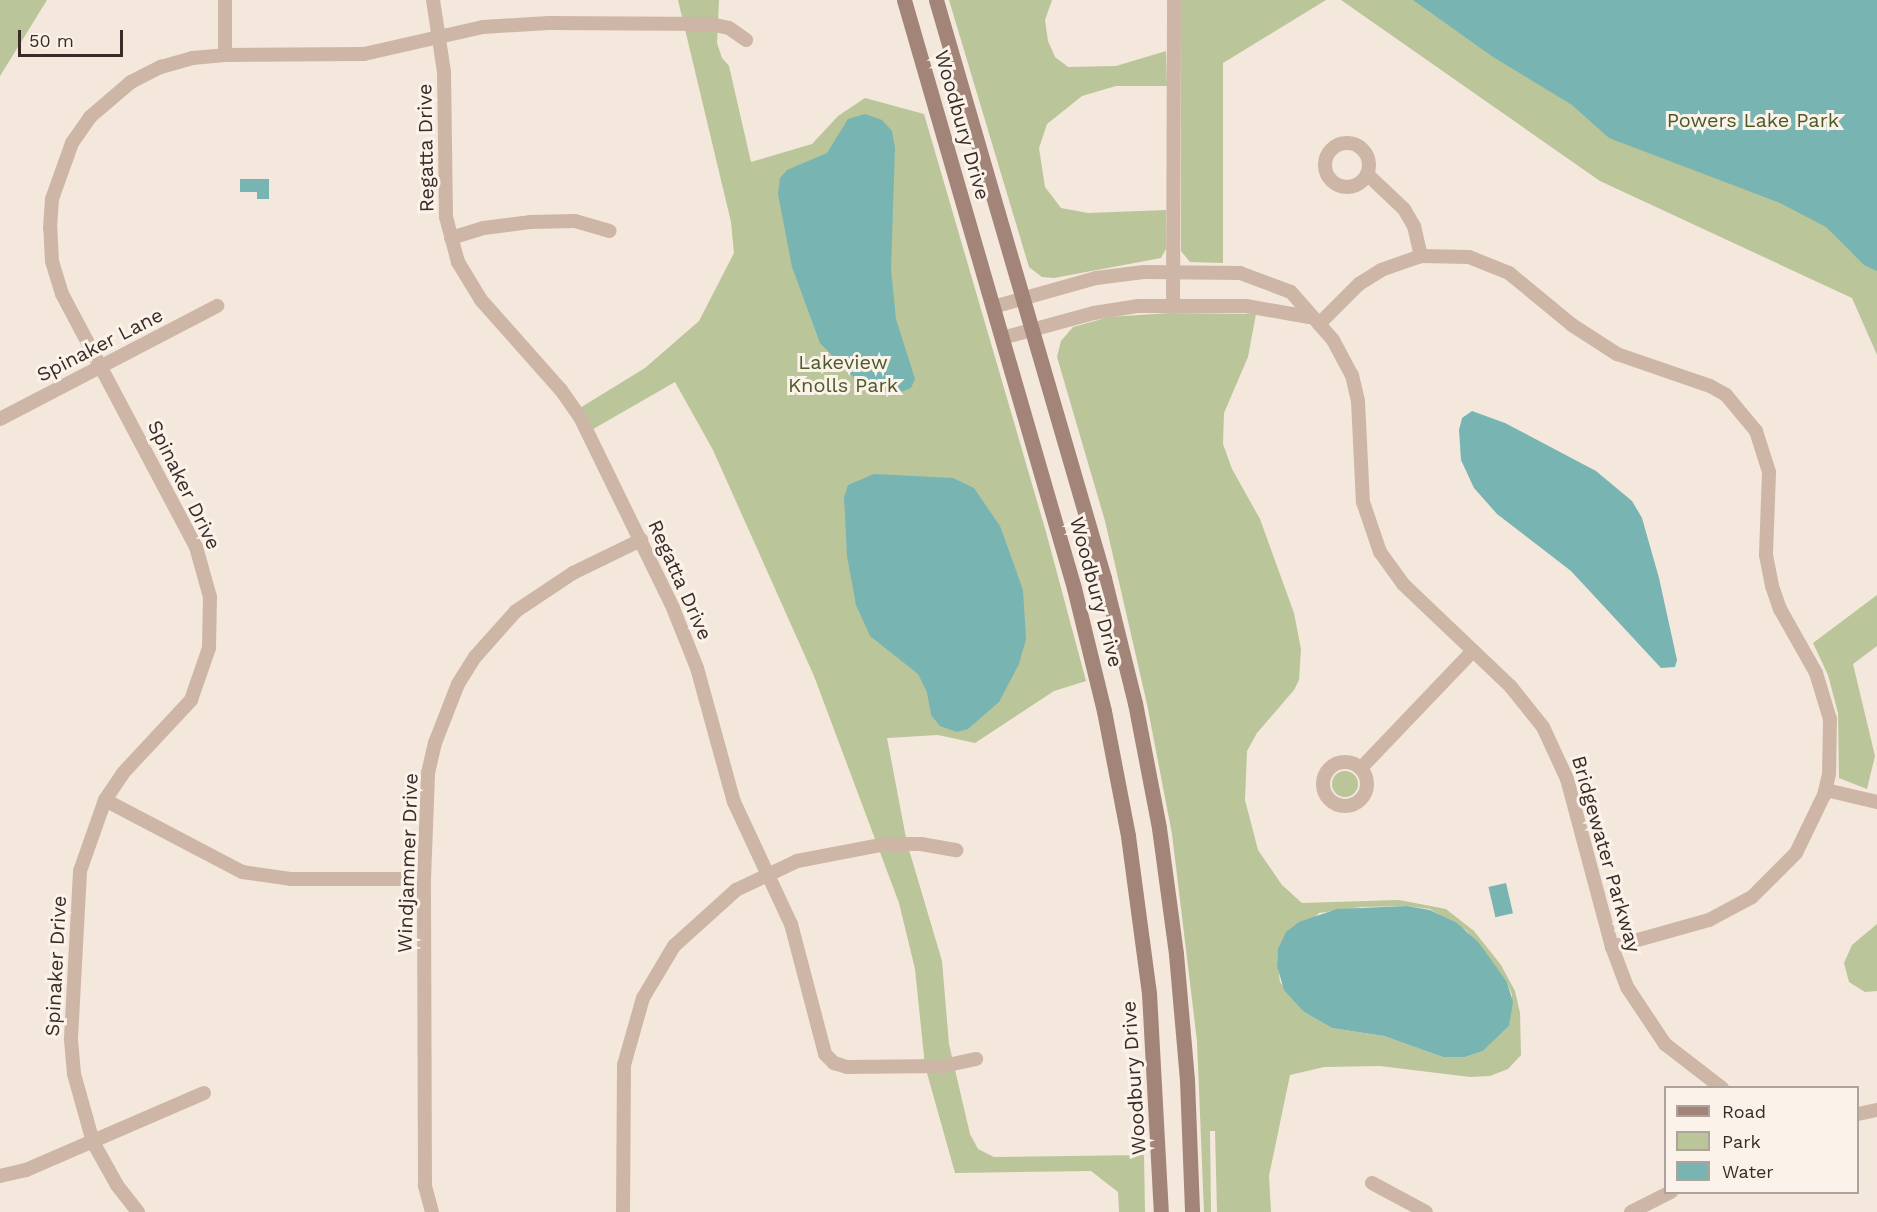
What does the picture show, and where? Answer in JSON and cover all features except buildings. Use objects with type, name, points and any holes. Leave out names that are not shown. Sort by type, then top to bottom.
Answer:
[{"type":"main road","name":"Woodbury Drive","points":[[904,0],[1074,588],[1121,794],[1152,1024],[1161,1212]]},
{"type":"main road","name":"Woodbury Drive","points":[[936,0],[1104,578],[1153,796],[1180,985],[1192,1212]]},
{"type":"street","points":[[225,0],[225,54]]},
{"type":"street","name":"Regatta Drive","points":[[432,0],[440,35],[444,72],[444,197],[450,238],[467,280],[561,390],[581,419],[689,644],[724,776],[790,924],[825,1054],[834,1063],[847,1067],[943,1066],[976,1059]]},
{"type":"street","points":[[1173,305],[1174,0]]},
{"type":"street","name":"Spinaker Drive","points":[[138,1212],[117,1185],[93,1142],[74,1074],[71,1038],[80,871],[105,800],[123,773],[191,700],[209,648],[211,621],[204,571],[196,547],[62,294],[52,261],[50,219],[59,174],[72,142],[90,117],[131,82],[161,67],[225,54],[364,54],[440,35],[549,23],[724,26],[746,40]]},
{"type":"street","points":[[1367,174],[1404,209],[1414,226],[1421,256]]},
{"type":"street","points":[[450,238],[484,228],[530,222],[575,221],[610,231]]},
{"type":"street","points":[[1002,338],[1109,310],[1173,305],[1253,306],[1314,320],[1359,284],[1381,270],[1421,256],[1469,257],[1492,265],[1531,289],[1565,320],[1601,345],[1642,365],[1710,386],[1744,412],[1756,431],[1769,472],[1766,555],[1772,586],[1780,609],[1816,673],[1830,719],[1826,790],[1796,853],[1752,897],[1702,922],[1612,946]]},
{"type":"street","name":"Bridgewater Parkway","points":[[993,306],[1105,276],[1174,271],[1229,272],[1266,279],[1291,292],[1340,350],[1356,386],[1362,496],[1376,545],[1398,578],[1529,706],[1555,748],[1569,783],[1612,946],[1627,987],[1654,1030],[1685,1062],[1719,1086]]},
{"type":"street","name":"Spinaker Lane","points":[[0,419],[217,306]]},
{"type":"street","name":"Windjammer Drive","points":[[432,1212],[425,1185],[424,879],[428,783],[435,743],[444,713],[475,657],[516,611],[543,591],[641,540]]},
{"type":"street","points":[[1360,768],[1473,651]]},
{"type":"street","points":[[1826,790],[1877,802]]},
{"type":"street","points":[[105,800],[242,872],[291,879],[424,879]]},
{"type":"street","points":[[623,1212],[624,1065],[643,998],[669,953],[693,926],[736,890],[768,872],[821,854],[886,844],[921,844],[956,850]]},
{"type":"street","points":[[0,1176],[26,1170],[204,1093]]},
{"type":"street","points":[[1859,1114],[1877,1110]]},
{"type":"street","points":[[1372,1183],[1426,1212]]},
{"type":"street","points":[[1631,1212],[1667,1194]]},
{"type":"green space","points":[[0,0],[47,0],[0,76]]},
{"type":"green space","name":"Lakeview Knolls Park","points":[[678,0],[719,0],[717,43],[722,58],[729,66],[751,162],[812,144],[838,116],[865,98],[924,114],[1046,532],[1086,681],[1054,691],[975,743],[938,735],[887,738],[907,843],[942,961],[949,1044],[970,1134],[978,1149],[994,1157],[1144,1155],[1145,1212],[1119,1212],[1118,1192],[1091,1171],[955,1173],[925,1066],[915,969],[899,903],[814,676],[713,450],[675,382],[588,432],[575,411],[645,368],[699,321],[734,253],[731,222]]},
{"type":"green space","points":[[949,0],[1052,0],[1045,20],[1048,41],[1055,57],[1068,67],[1116,66],[1166,51],[1167,86],[1116,86],[1082,96],[1047,124],[1039,148],[1045,187],[1061,208],[1088,213],[1166,210],[1166,249],[1161,258],[1054,278],[1042,277],[1029,267]]},
{"type":"green space","points":[[1181,0],[1326,0],[1223,63],[1223,263],[1190,262],[1181,251]]},
{"type":"green space","name":"Powers Lake Park","points":[[1341,0],[1877,0],[1877,355],[1852,298],[1600,181]]},
{"type":"green space","points":[[1169,313],[1256,314],[1248,357],[1224,413],[1223,444],[1232,469],[1260,519],[1294,613],[1301,649],[1299,680],[1294,690],[1257,733],[1247,751],[1245,800],[1258,850],[1282,885],[1302,903],[1399,900],[1446,909],[1474,931],[1501,965],[1515,991],[1520,1013],[1521,1055],[1508,1069],[1490,1076],[1470,1077],[1380,1066],[1324,1067],[1290,1075],[1269,1176],[1271,1212],[1217,1212],[1215,1131],[1210,1131],[1211,1212],[1204,1212],[1197,1041],[1172,834],[1147,704],[1105,521],[1057,357],[1061,341],[1073,327],[1109,317]],"holes":[[[1407,906],[1430,909],[1467,931],[1507,982],[1512,995],[1509,1026],[1483,1051],[1465,1057],[1443,1057],[1384,1036],[1332,1028],[1304,1012],[1280,982],[1277,958],[1319,913],[1361,907]]]},
{"type":"green space","points":[[1877,595],[1877,646],[1853,664],[1875,756],[1867,789],[1839,778],[1838,713],[1828,675],[1813,643]]},
{"type":"green space","points":[[1345,771],[1354,775],[1358,784],[1354,793],[1345,797],[1336,793],[1332,784],[1336,775]]},
{"type":"green space","points":[[1877,924],[1877,991],[1865,992],[1849,982],[1844,963],[1852,945]]},
{"type":"water","name":"Powers Lake Park","points":[[1413,0],[1877,0],[1877,271],[1864,265],[1826,227],[1780,203],[1609,138],[1572,105],[1493,57]]},
{"type":"water","points":[[865,114],[882,120],[892,131],[895,148],[891,270],[896,319],[915,379],[911,388],[901,392],[880,392],[859,383],[820,343],[792,267],[778,194],[780,178],[787,170],[827,153],[848,119]]},
{"type":"water","points":[[240,179],[269,179],[269,199],[257,199],[257,192],[240,192]]},
{"type":"water","points":[[1472,411],[1505,423],[1596,471],[1632,501],[1642,518],[1659,578],[1677,660],[1675,667],[1661,668],[1571,571],[1497,514],[1474,488],[1461,460],[1459,430],[1462,418]]},
{"type":"water","points":[[874,474],[953,478],[974,488],[1000,526],[1023,590],[1026,639],[1019,664],[999,702],[968,729],[957,732],[940,726],[931,715],[927,692],[918,674],[870,636],[856,605],[847,556],[844,497],[848,485]]},
{"type":"water","points":[[1506,883],[1513,913],[1495,917],[1488,887]]},
{"type":"water","points":[[1407,906],[1430,910],[1457,923],[1479,943],[1507,982],[1513,1002],[1509,1026],[1483,1051],[1465,1057],[1443,1057],[1384,1036],[1332,1028],[1304,1012],[1284,990],[1277,966],[1278,949],[1286,932],[1299,922],[1337,909]]}]
